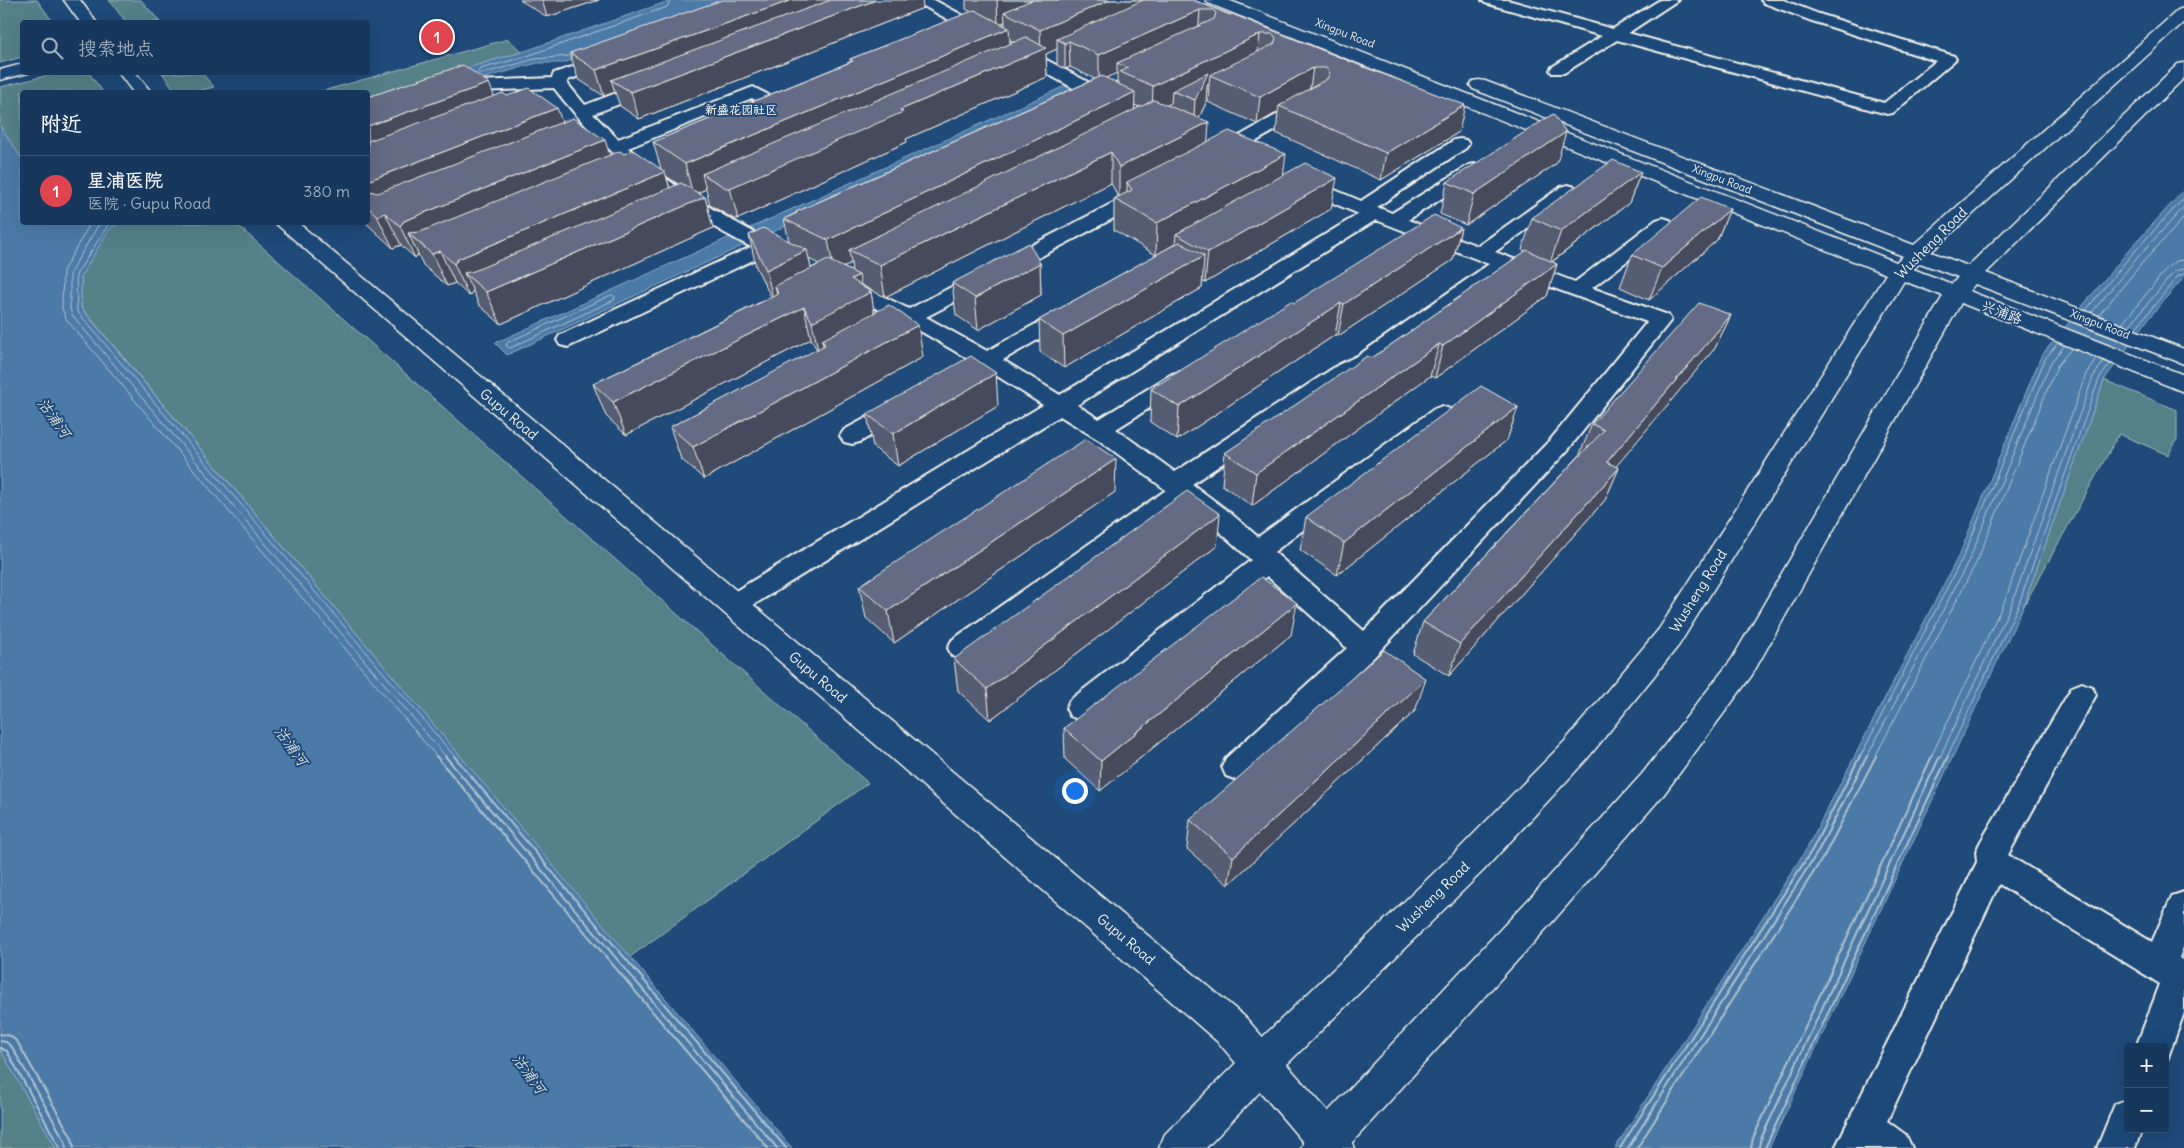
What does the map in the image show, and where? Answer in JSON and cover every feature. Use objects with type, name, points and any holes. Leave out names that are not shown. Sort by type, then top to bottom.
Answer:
[{"type":"main road","points":[[72,0],[87,20]]},
{"type":"main road","name":"Xingpu Road","points":[[1214,0],[1955,294]]},
{"type":"main road","name":"Xingpu Road","points":[[1261,0],[1298,14]]},
{"type":"main road","name":"Wusheng Road","points":[[1179,1148],[1262,1064],[1471,860],[1576,750],[1669,637],[1899,271],[2184,13]]},
{"type":"main road","points":[[1328,1145],[1653,784],[1742,666],[1955,294],[1972,274],[2184,68]]},
{"type":"main road","points":[[0,75],[20,70]]},
{"type":"main road","points":[[128,75],[140,90]]},
{"type":"main road","name":"Xingpu Road","points":[[1464,79],[2184,357]]},
{"type":"main road","name":"Gupu Road","points":[[288,225],[1232,1030],[1328,1145]]},
{"type":"main road","name":"兴浦路","points":[[1955,294],[2049,331]]},
{"type":"main road","name":"Xingpu Road","points":[[2049,331],[2184,384]]},
{"type":"street","points":[[923,0],[952,16],[997,33],[1034,61],[1094,94],[1129,110]]},
{"type":"street","points":[[1490,0],[1887,109],[1948,59],[1770,0]]},
{"type":"street","points":[[1558,70],[1670,0]]},
{"type":"street","points":[[626,54],[560,77],[564,89],[582,112],[601,133],[642,168],[691,203],[735,229],[771,245],[910,317],[987,360],[1103,432],[1219,517],[1365,648]]},
{"type":"street","points":[[582,112],[664,81]]},
{"type":"street","points":[[439,98],[475,86],[564,89]]},
{"type":"street","points":[[550,102],[564,89]]},
{"type":"street","points":[[765,99],[783,91]]},
{"type":"street","points":[[616,146],[753,92],[782,109],[756,120]]},
{"type":"street","points":[[1198,166],[1316,100]]},
{"type":"street","points":[[583,141],[601,133]]},
{"type":"street","points":[[1198,141],[1249,162]]},
{"type":"street","points":[[1377,214],[1460,144]]},
{"type":"street","points":[[733,605],[1377,214],[1490,159]]},
{"type":"street","points":[[624,176],[660,161]]},
{"type":"street","points":[[884,331],[1164,184]]},
{"type":"street","points":[[1237,767],[1365,648],[1559,445],[1660,320],[1480,254],[1410,236],[1377,214],[1290,184]]},
{"type":"street","points":[[1480,254],[1568,191]]},
{"type":"street","points":[[674,211],[709,195]]},
{"type":"street","points":[[1577,290],[1663,224]]},
{"type":"street","points":[[568,340],[771,245]]},
{"type":"street","points":[[962,648],[1179,488],[1346,370],[1367,360],[1504,263]]},
{"type":"street","points":[[962,374],[1089,303]]},
{"type":"street","points":[[1082,450],[1103,432],[1196,369]]},
{"type":"street","points":[[852,436],[920,398]]},
{"type":"street","points":[[1080,708],[1262,556],[1442,414]]},
{"type":"street","points":[[1894,1148],[1859,1138],[1993,863],[1992,850],[2082,694]]},
{"type":"street","points":[[1993,863],[2174,974]]},
{"type":"street","points":[[2155,1043],[2174,974],[2184,907]]},
{"type":"street","points":[[2116,1148],[2124,1127]]},
{"type":"green space","points":[[0,0],[37,0],[52,20],[20,20],[20,58],[0,63]]},
{"type":"green space","points":[[109,0],[141,0],[158,20],[124,20]]},
{"type":"green space","points":[[508,39],[522,52],[370,96],[370,90],[326,90]]},
{"type":"green space","points":[[50,75],[90,75],[102,90],[20,90],[20,156],[0,126],[0,87]]},
{"type":"green space","points":[[163,75],[204,75],[214,87],[200,90],[175,90]]},
{"type":"green space","points":[[115,225],[237,225],[868,783],[630,957],[81,307],[81,276],[109,229]]},
{"type":"green space","points":[[2104,380],[2177,410],[2177,440],[2168,455],[2119,434],[2023,607]]},
{"type":"green space","points":[[0,1049],[56,1148],[0,1148]]},
{"type":"water","points":[[672,0],[741,0],[563,63],[537,63],[478,80],[370,116],[370,96],[522,52]]},
{"type":"water","points":[[1065,86],[1075,92],[507,355],[495,343]]},
{"type":"water","name":"沽浦河","points":[[0,126],[20,156],[20,225],[115,225],[109,230],[81,276],[81,308],[792,1148],[56,1148],[0,1049]]},
{"type":"water","points":[[2184,190],[2184,277],[2149,318],[2104,380],[2023,607],[1769,1148],[1615,1148],[1807,848],[1960,553],[2041,356],[2129,250]]},
{"type":"building","points":[[722,0],[792,0],[596,70],[570,53]]},
{"type":"building","points":[[831,0],[876,0],[631,92],[611,80]]},
{"type":"building","points":[[1032,0],[1110,0],[1040,30],[1004,12]]},
{"type":"building","points":[[1143,0],[1193,0],[1465,105],[1386,153],[1279,106],[1327,79],[1330,73],[1326,68],[1313,68],[1260,97],[1210,75],[1274,44],[1276,38],[1273,34],[1260,34],[1153,86],[1120,72],[1128,68],[1117,63],[1214,19],[1216,13],[1213,10],[1200,10],[1099,55],[1069,41],[1065,43],[1057,39]]},
{"type":"building","points":[[975,10],[1009,28],[685,164],[653,142],[853,61],[850,59]]},
{"type":"building","points":[[1026,37],[1046,48],[900,110],[903,112],[730,188],[726,188],[702,174]]},
{"type":"building","points":[[463,65],[489,83],[370,125],[370,96]]},
{"type":"building","points":[[1208,73],[1195,100],[1172,91]]},
{"type":"building","points":[[1102,76],[1135,92],[828,240],[784,219],[796,212]]},
{"type":"building","points":[[529,88],[557,108],[370,180],[370,140],[503,93],[507,96]]},
{"type":"building","points":[[1154,100],[1209,122],[1119,167],[1111,152],[880,265],[849,250]]},
{"type":"building","points":[[1553,114],[1566,132],[1474,194],[1447,182]]},
{"type":"building","points":[[573,118],[605,140],[404,221],[400,226],[385,213],[377,216],[370,209],[370,191],[378,193]]},
{"type":"building","points":[[1229,131],[1286,154],[1157,223],[1114,199],[1132,190],[1127,182]]},
{"type":"building","points":[[633,150],[665,172],[458,259],[454,264],[440,251],[432,254],[408,233],[420,232],[620,151],[624,154]]},
{"type":"building","points":[[1613,160],[1641,172],[1561,231],[1532,218]]},
{"type":"building","points":[[1305,163],[1337,178],[1208,252],[1176,234]]},
{"type":"building","points":[[681,183],[705,197],[486,292],[464,273],[474,271]]},
{"type":"building","points":[[1701,197],[1730,209],[1662,268],[1632,255]]},
{"type":"building","points":[[1434,215],[1461,228],[1179,407],[1151,389],[1291,301],[1294,303]]},
{"type":"building","points":[[763,228],[807,250],[766,270],[749,235]]},
{"type":"building","points":[[1179,242],[1204,256],[1063,336],[1039,320]]},
{"type":"building","points":[[1029,243],[1040,263],[975,298],[952,283]]},
{"type":"building","points":[[1527,250],[1557,264],[1443,346],[1439,344],[1256,473],[1225,453],[1367,356],[1372,358]]},
{"type":"building","points":[[828,260],[859,275],[851,279],[871,292],[812,322],[804,307],[613,402],[593,384],[778,294],[775,286]]},
{"type":"building","points":[[1699,303],[1731,315],[1607,462],[1619,468],[1460,644],[1423,622],[1604,430],[1592,424]]},
{"type":"building","points":[[889,305],[918,325],[693,447],[670,427],[825,345],[822,340]]},
{"type":"building","points":[[971,356],[996,373],[893,434],[867,414]]},
{"type":"building","points":[[1481,386],[1518,407],[1344,543],[1306,517]]},
{"type":"building","points":[[1086,439],[1116,459],[888,611],[859,586]]},
{"type":"building","points":[[1187,491],[1220,514],[987,689],[954,659]]},
{"type":"building","points":[[1261,577],[1297,603],[1101,761],[1064,728]]},
{"type":"building","points":[[1384,650],[1426,679],[1233,857],[1190,820]]},
{"type":"place","name":"星浦医院","points":[[437,37]]},
{"type":"district","name":"新盛花园社区","points":[[741,110]]}]
